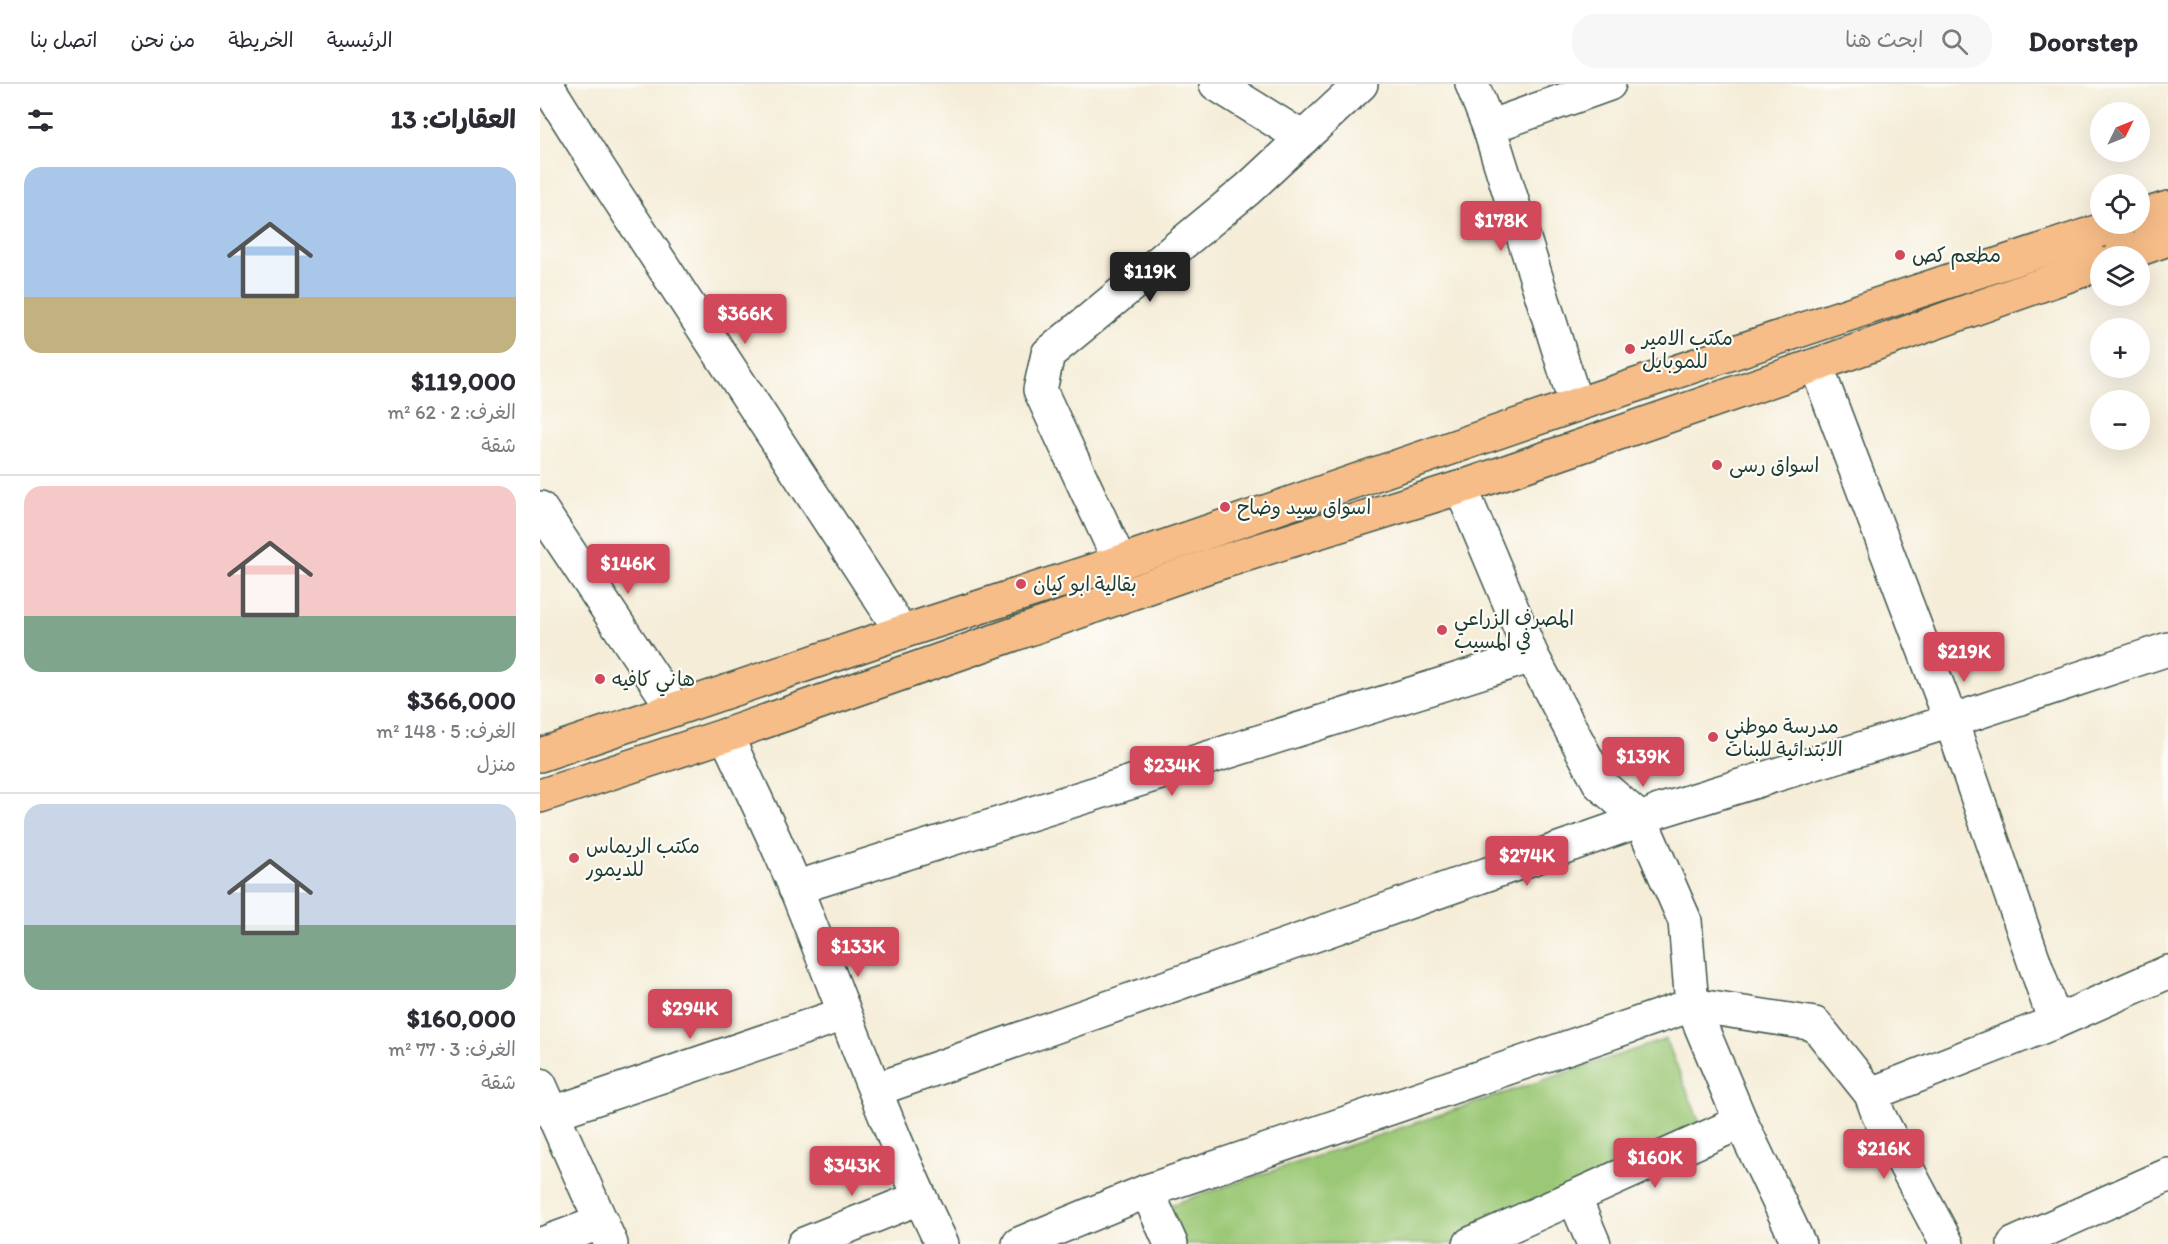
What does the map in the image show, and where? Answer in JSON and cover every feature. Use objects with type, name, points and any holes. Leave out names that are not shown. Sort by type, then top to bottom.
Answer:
[{"type":"main road","points":[[2150,214],[2168,208]]},
{"type":"main road","points":[[540,755],[902,632],[1120,562],[1576,405],[2090,234]]},
{"type":"main road","points":[[2148,246],[2168,239]]},
{"type":"main road","points":[[540,796],[726,735],[1209,566],[1461,488],[2090,268]]},
{"type":"street","points":[[546,84],[902,632]]},
{"type":"street","points":[[1216,84],[1303,138]]},
{"type":"street","points":[[1120,562],[1040,390],[1048,354],[1248,189],[1360,84]]},
{"type":"street","points":[[1472,84],[1489,127],[1576,405]]},
{"type":"street","points":[[1489,127],[1609,84]]},
{"type":"street","points":[[1816,365],[1951,721],[2055,1022]]},
{"type":"street","points":[[1461,488],[1532,656],[1600,784],[1641,820],[1685,921],[1692,1005],[1742,1122],[1799,1244]]},
{"type":"street","points":[[544,524],[674,710]]},
{"type":"street","points":[[875,1090],[1641,820],[1670,807],[1951,721],[2168,649]]},
{"type":"street","points":[[795,888],[1532,656]]},
{"type":"street","points":[[726,735],[795,888],[919,1198],[942,1244]]},
{"type":"street","points":[[1871,1094],[2055,1022],[2168,972]]},
{"type":"street","points":[[1018,1244],[1148,1191],[1692,1005],[1815,1024],[1871,1094],[1879,1116],[1947,1244]]},
{"type":"street","points":[[542,1244],[607,1233],[546,1099],[844,1014]]},
{"type":"street","points":[[1470,1244],[1742,1122]]},
{"type":"street","points":[[2014,1244],[2168,1175]]},
{"type":"street","points":[[1148,1191],[1171,1244]]},
{"type":"street","points":[[1574,1197],[1594,1244]]},
{"type":"street","points":[[804,1244],[919,1198]]},
{"type":"green space","points":[[1666,1039],[1704,1133],[1452,1244],[1183,1244],[1167,1206]]},
{"type":"place","name":"مطعم كص","points":[[1900,255]]},
{"type":"place","name":"مكتب الامير للموبايل","points":[[1630,349]]},
{"type":"place","name":"اسواق رسى","points":[[1717,465]]},
{"type":"place","name":"اسواق سيد وضاح","points":[[1225,507]]},
{"type":"place","name":"بقالية ابو كيان","points":[[1021,584]]},
{"type":"place","name":"المصرف الزراعي في المسيب","points":[[1442,630]]},
{"type":"place","name":"هاني كافيه","points":[[600,679]]},
{"type":"place","name":"مدرسة موطني الابتدائية للبنات","points":[[1713,737]]},
{"type":"place","name":"مكتب الريماس للديمور","points":[[574,858]]}]
